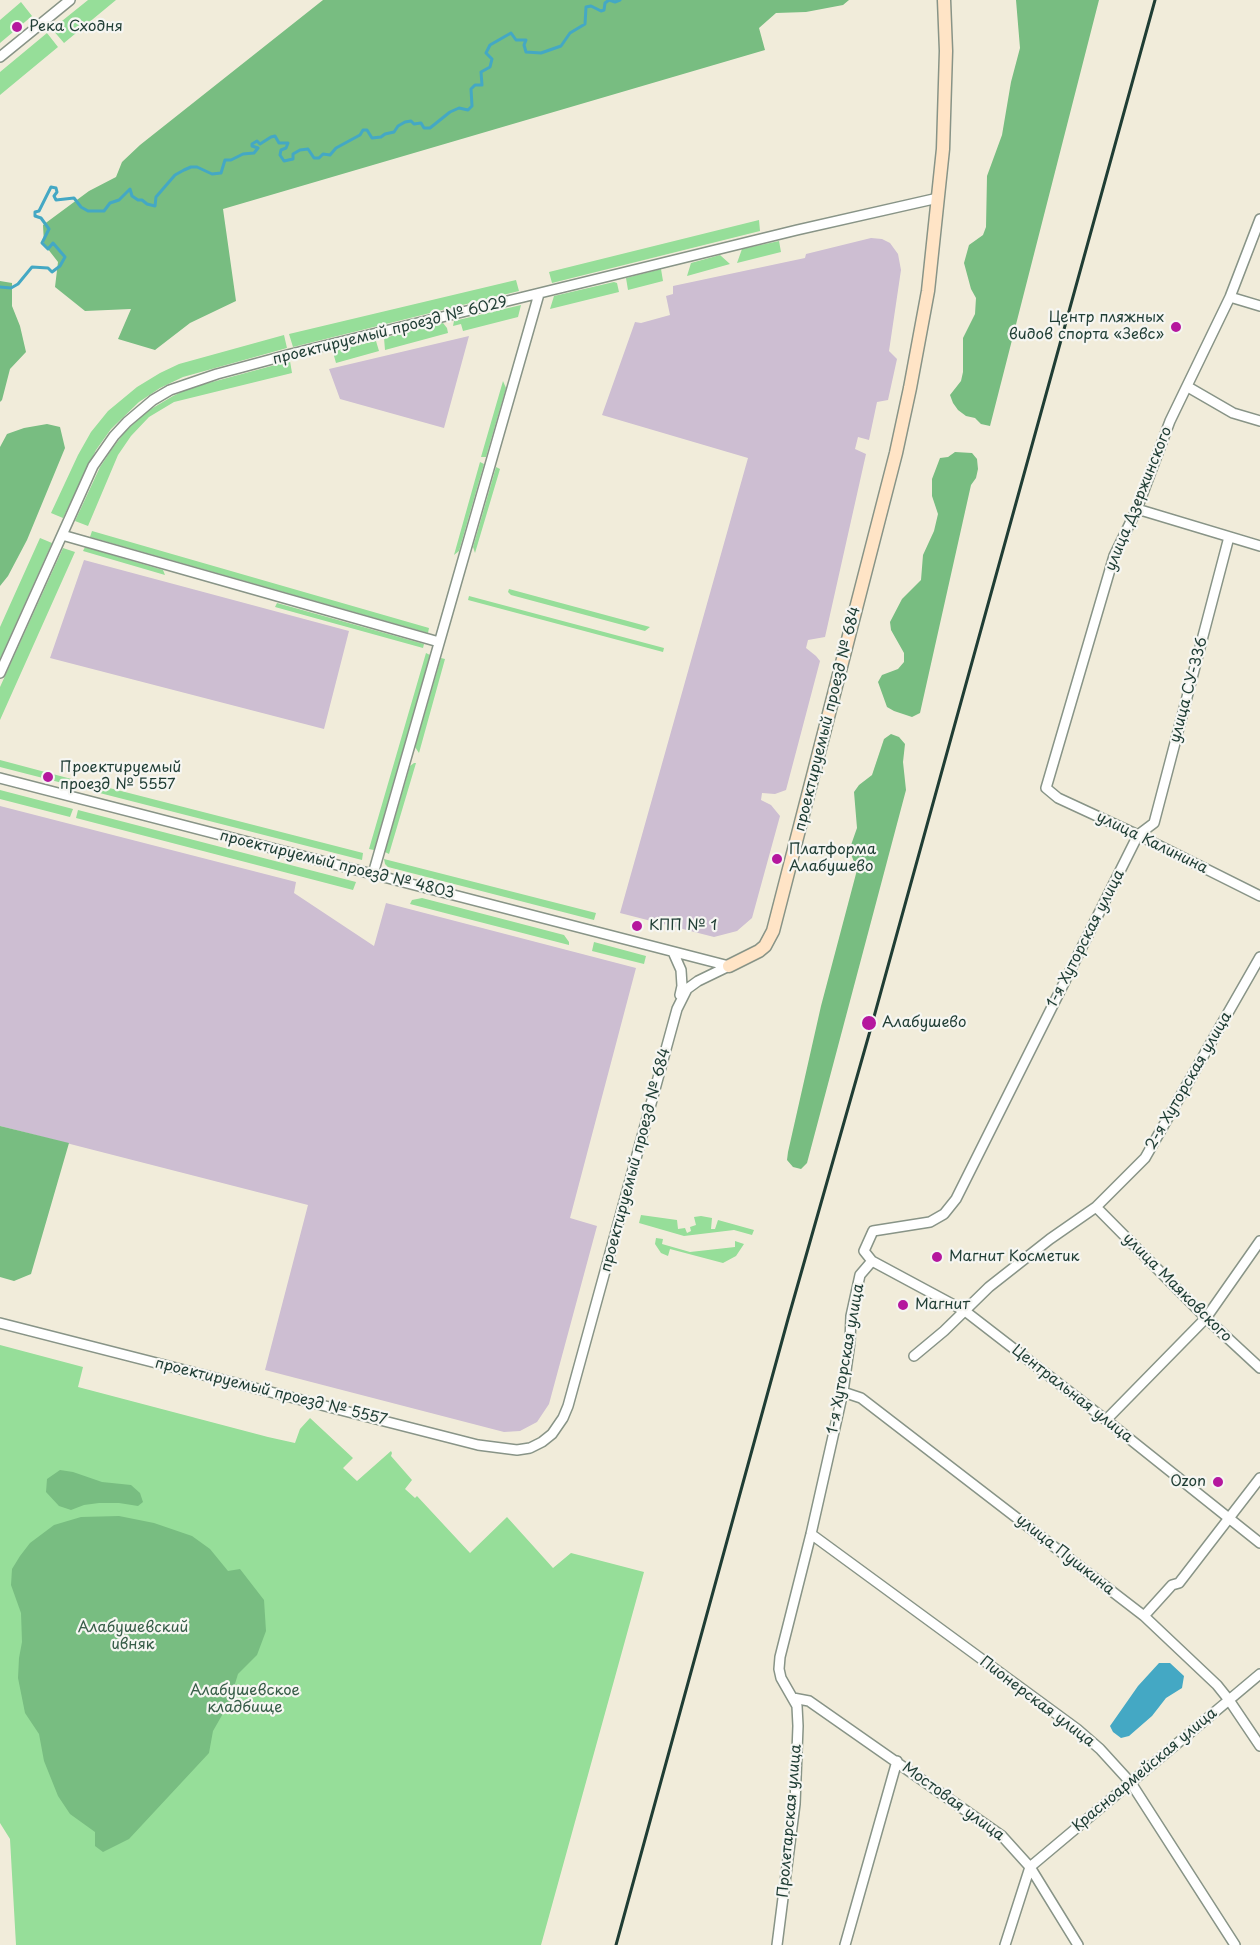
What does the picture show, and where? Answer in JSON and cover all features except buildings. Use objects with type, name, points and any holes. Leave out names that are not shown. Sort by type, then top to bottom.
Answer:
[{"type":"street","points":[[0,57],[70,0]]},
{"type":"street","name":"проектируемый проезд № 684","points":[[542,1442],[558,1427],[568,1406],[677,1009],[687,989],[698,981],[752,955],[765,946],[773,931],[904,415],[928,291],[943,149],[944,0]]},
{"type":"street","name":"проектируемый проезд № 6029","points":[[0,673],[93,466],[105,448],[139,410],[170,390],[207,377],[291,354],[787,232],[938,198]]},
{"type":"street","name":"улица Дзержинского","points":[[1046,788],[1114,556],[1137,509],[1170,421],[1230,297],[1260,219]]},
{"type":"street","points":[[373,874],[539,294]]},
{"type":"street","points":[[1230,297],[1260,306]]},
{"type":"street","points":[[1188,387],[1233,413],[1260,421]]},
{"type":"street","points":[[1137,509],[1260,546]]},
{"type":"street","points":[[62,535],[439,642]]},
{"type":"street","name":"улица СУ-336","points":[[1138,835],[1154,823],[1229,537]]},
{"type":"street","name":"проектируемый проезд № 4803","points":[[0,778],[729,966]]},
{"type":"street","name":"улица Калинина","points":[[1046,788],[1058,798],[1260,896]]},
{"type":"street","name":"1-я Хуторская улица","points":[[793,1698],[781,1678],[780,1657],[843,1392],[851,1316],[861,1275],[872,1261],[864,1251],[873,1231],[930,1222],[944,1214],[956,1199],[1138,835]]},
{"type":"street","points":[[673,952],[682,978],[677,1009]]},
{"type":"street","name":"2-я Хуторская улица","points":[[914,1356],[989,1287],[1050,1239],[1096,1207],[1145,1158],[1260,957]]},
{"type":"street","name":"улица Маяковского","points":[[1096,1207],[1206,1318],[1260,1368]]},
{"type":"street","points":[[1106,1420],[1206,1318],[1260,1241]]},
{"type":"street","name":"Центральная улица","points":[[872,1261],[965,1311],[1260,1543]]},
{"type":"street","name":"проектируемый проезд № 5557","points":[[0,1323],[478,1444],[517,1450],[530,1448],[542,1442]]},
{"type":"street","name":"улица Пушкина","points":[[843,1392],[861,1398],[1144,1616],[1217,1685],[1260,1746]]},
{"type":"street","points":[[1144,1616],[1172,1586],[1179,1583],[1260,1478]]},
{"type":"street","name":"Пионерская улица","points":[[811,1534],[1077,1729],[1100,1749],[1131,1783],[1235,1945]]},
{"type":"street","name":"Красноармейская улица","points":[[1030,1867],[1260,1674]]},
{"type":"street","name":"Мостовая улица","points":[[793,1698],[809,1701],[1002,1836],[1030,1867],[1078,1945]]},
{"type":"street","name":"Пролетарская улица","points":[[777,1945],[795,1804],[798,1726],[793,1698]]},
{"type":"street","points":[[846,1945],[897,1761]]},
{"type":"street","points":[[1005,1945],[1030,1867]]},
{"type":"shaded area","points":[[871,238],[882,239],[890,243],[898,254],[901,270],[889,351],[897,359],[888,400],[877,402],[869,440],[858,437],[855,449],[866,454],[825,637],[808,640],[806,648],[820,661],[786,790],[775,794],[762,793],[761,800],[771,805],[780,816],[752,918],[737,931],[714,937],[620,913],[748,458],[602,415],[635,322],[641,323],[670,315],[666,296],[673,294],[673,286],[805,258],[806,254]]},
{"type":"shaded area","points":[[469,336],[444,428],[340,399],[329,369]]},
{"type":"shaded area","points":[[84,560],[349,631],[324,729],[50,658]]},
{"type":"shaded area","points":[[0,806],[296,882],[294,893],[374,946],[386,903],[636,968],[570,1218],[597,1226],[549,1404],[537,1422],[520,1431],[504,1432],[265,1370],[308,1205],[0,1126]]},
{"type":"green space","points":[[88,0],[116,0],[64,43],[52,29]]},
{"type":"green space","points":[[323,0],[849,0],[843,5],[806,12],[776,13],[759,28],[765,50],[223,209],[236,301],[190,323],[155,350],[118,339],[131,309],[85,311],[55,287],[58,262],[44,244],[43,225],[89,191],[116,177],[122,162],[140,145]]},
{"type":"green space","points":[[1016,0],[1099,0],[990,426],[981,424],[975,418],[966,416],[958,410],[950,395],[961,381],[963,338],[975,314],[976,298],[971,289],[964,263],[969,245],[983,235],[986,227],[987,176],[1002,135],[1011,82],[1020,48]]},
{"type":"green space","points":[[21,2],[32,16],[0,43],[0,20]]},
{"type":"green space","points":[[47,33],[58,47],[0,95],[0,72]]},
{"type":"green space","points":[[759,220],[760,231],[552,283],[549,272]]},
{"type":"green space","points":[[779,241],[781,252],[737,263],[742,249]]},
{"type":"green space","points":[[720,255],[730,264],[687,276],[691,263]]},
{"type":"green space","points":[[661,269],[663,281],[628,290],[626,278]]},
{"type":"green space","points":[[516,280],[519,291],[293,347],[289,334]]},
{"type":"green space","points":[[0,281],[12,283],[12,306],[20,326],[26,352],[10,369],[0,402]]},
{"type":"green space","points":[[617,283],[619,292],[550,309],[554,296]]},
{"type":"green space","points":[[521,305],[518,317],[463,331],[461,324],[453,326],[454,321]]},
{"type":"green space","points":[[443,323],[448,333],[385,350],[384,338]]},
{"type":"green space","points":[[284,335],[287,348],[183,377],[139,402],[111,429],[96,450],[63,518],[51,513],[91,432],[108,411],[137,387],[179,364]]},
{"type":"green space","points":[[376,341],[379,351],[336,363],[334,356],[337,350]]},
{"type":"green space","points":[[290,361],[292,373],[174,402],[149,417],[131,436],[118,455],[88,526],[75,521],[100,467],[124,433],[146,412],[190,388]]},
{"type":"green space","points":[[503,381],[506,388],[486,457],[481,457]]},
{"type":"green space","points":[[47,424],[60,427],[65,448],[27,540],[8,576],[0,586],[0,447],[7,434]]},
{"type":"green space","points":[[955,452],[972,453],[977,459],[978,469],[971,485],[920,713],[912,717],[887,707],[878,682],[882,675],[898,669],[904,662],[904,653],[891,630],[890,622],[902,599],[921,580],[923,555],[934,531],[938,514],[932,496],[932,479],[940,458],[948,457]]},
{"type":"green space","points":[[480,462],[484,464],[459,551],[454,555]]},
{"type":"green space","points":[[496,467],[500,469],[475,553],[473,547]]},
{"type":"green space","points":[[92,531],[429,628],[428,633],[90,537]]},
{"type":"green space","points":[[40,538],[52,543],[0,659],[0,627]]},
{"type":"green space","points":[[85,547],[163,570],[165,575],[83,551]]},
{"type":"green space","points":[[63,548],[75,552],[0,720],[0,687]]},
{"type":"green space","points":[[509,589],[650,627],[645,631],[511,595],[508,592]]},
{"type":"green space","points":[[469,596],[664,648],[663,652],[468,600]]},
{"type":"green space","points":[[277,603],[424,644],[423,648],[275,607]]},
{"type":"green space","points":[[426,653],[430,655],[374,850],[369,849]]},
{"type":"green space","points":[[441,658],[445,659],[419,753],[415,747]]},
{"type":"green space","points":[[891,734],[899,737],[905,744],[903,762],[906,790],[807,1163],[801,1169],[793,1167],[787,1160],[788,1152],[821,1006],[857,870],[851,854],[851,845],[857,828],[854,792],[872,775],[884,739]]},
{"type":"green space","points":[[0,760],[79,781],[78,787],[0,767]]},
{"type":"green space","points":[[416,763],[389,854],[385,852],[410,766]]},
{"type":"green space","points":[[86,782],[363,853],[362,860],[84,789]]},
{"type":"green space","points":[[0,790],[73,809],[70,817],[0,799]]},
{"type":"green space","points":[[78,810],[356,882],[353,890],[76,818]]},
{"type":"green space","points":[[384,859],[596,913],[594,920],[388,867]]},
{"type":"green space","points":[[422,898],[564,935],[569,945],[410,904],[412,900]]},
{"type":"green space","points":[[594,942],[646,956],[644,964],[592,951]]},
{"type":"green space","points":[[0,1126],[69,1143],[31,1274],[14,1281],[0,1277]]},
{"type":"green space","points":[[641,1215],[677,1220],[678,1229],[685,1228],[687,1233],[691,1231],[690,1227],[696,1225],[694,1217],[701,1216],[712,1218],[711,1229],[715,1229],[718,1220],[754,1230],[752,1235],[734,1230],[684,1236],[639,1223]]},
{"type":"green space","points":[[656,1238],[663,1239],[662,1244],[690,1252],[735,1247],[735,1241],[744,1244],[736,1256],[723,1263],[670,1249],[668,1256],[661,1253],[655,1244]]},
{"type":"green space","name":"Алабушевское кладбище","points":[[0,1345],[83,1367],[78,1387],[268,1437],[295,1443],[300,1429],[310,1418],[353,1458],[343,1468],[357,1481],[391,1451],[391,1456],[412,1480],[405,1489],[415,1498],[417,1496],[470,1553],[507,1517],[553,1568],[571,1553],[644,1572],[541,1945],[16,1945],[10,1839],[0,1823]]},
{"type":"green space","points":[[60,1470],[102,1482],[131,1485],[140,1493],[143,1502],[138,1506],[99,1503],[71,1510],[59,1506],[46,1492],[47,1479]]},
{"type":"green space","name":"Алабушевский ивняк","points":[[119,1516],[154,1523],[192,1536],[210,1549],[228,1571],[240,1569],[264,1600],[266,1631],[257,1655],[238,1674],[229,1703],[213,1731],[209,1753],[129,1839],[103,1852],[95,1846],[95,1832],[70,1814],[58,1796],[44,1761],[39,1734],[25,1713],[18,1678],[22,1642],[21,1613],[11,1585],[12,1569],[20,1556],[30,1543],[54,1525],[81,1517]]},
{"type":"water","points":[[1159,1663],[1170,1663],[1184,1676],[1182,1688],[1166,1698],[1152,1716],[1129,1736],[1121,1738],[1113,1732],[1110,1726],[1138,1686]]},
{"type":"waterway","points":[[0,287],[11,288],[18,284],[32,267],[48,268],[52,272],[60,266],[65,257],[53,243],[48,249],[42,243],[49,229],[41,218],[35,216],[35,212],[39,211],[51,187],[56,188],[57,192],[54,196],[56,200],[74,198],[81,207],[88,211],[104,211],[110,203],[119,200],[130,189],[132,196],[155,206],[156,197],[175,175],[191,167],[197,167],[212,174],[221,173],[225,160],[254,153],[258,148],[252,144],[257,141],[260,144],[271,137],[275,136],[279,143],[288,143],[286,148],[281,150],[280,155],[284,161],[293,159],[293,154],[300,150],[308,149],[314,158],[319,158],[323,154],[330,155],[336,148],[360,135],[363,130],[367,130],[372,138],[394,132],[405,122],[421,123],[424,128],[430,128],[450,112],[459,108],[468,110],[472,106],[471,89],[475,85],[482,85],[481,72],[490,67],[492,59],[486,53],[490,45],[511,33],[516,40],[526,40],[524,45],[526,52],[541,53],[561,46],[570,33],[585,24],[586,7],[591,6],[601,11],[604,10],[605,3],[609,0],[615,2],[620,0]]},
{"type":"railway","points":[[616,1945],[1155,0]]},
{"type":"place","name":"Река Сходня","points":[[17,27]]},
{"type":"place","name":"Центр пляжных видов спорта «Зевс»","points":[[1176,327]]},
{"type":"place","name":"Проектируемый проезд № 5557","points":[[48,777]]},
{"type":"place","name":"Платформа Алабушево","points":[[777,859]]},
{"type":"place","name":"КПП № 1","points":[[637,926]]},
{"type":"place","name":"Алабушево","points":[[869,1023]]},
{"type":"place","name":"Магнит Косметик","points":[[937,1257]]},
{"type":"place","name":"Магнит","points":[[903,1305]]},
{"type":"place","name":"Ozon","points":[[1218,1482]]}]
